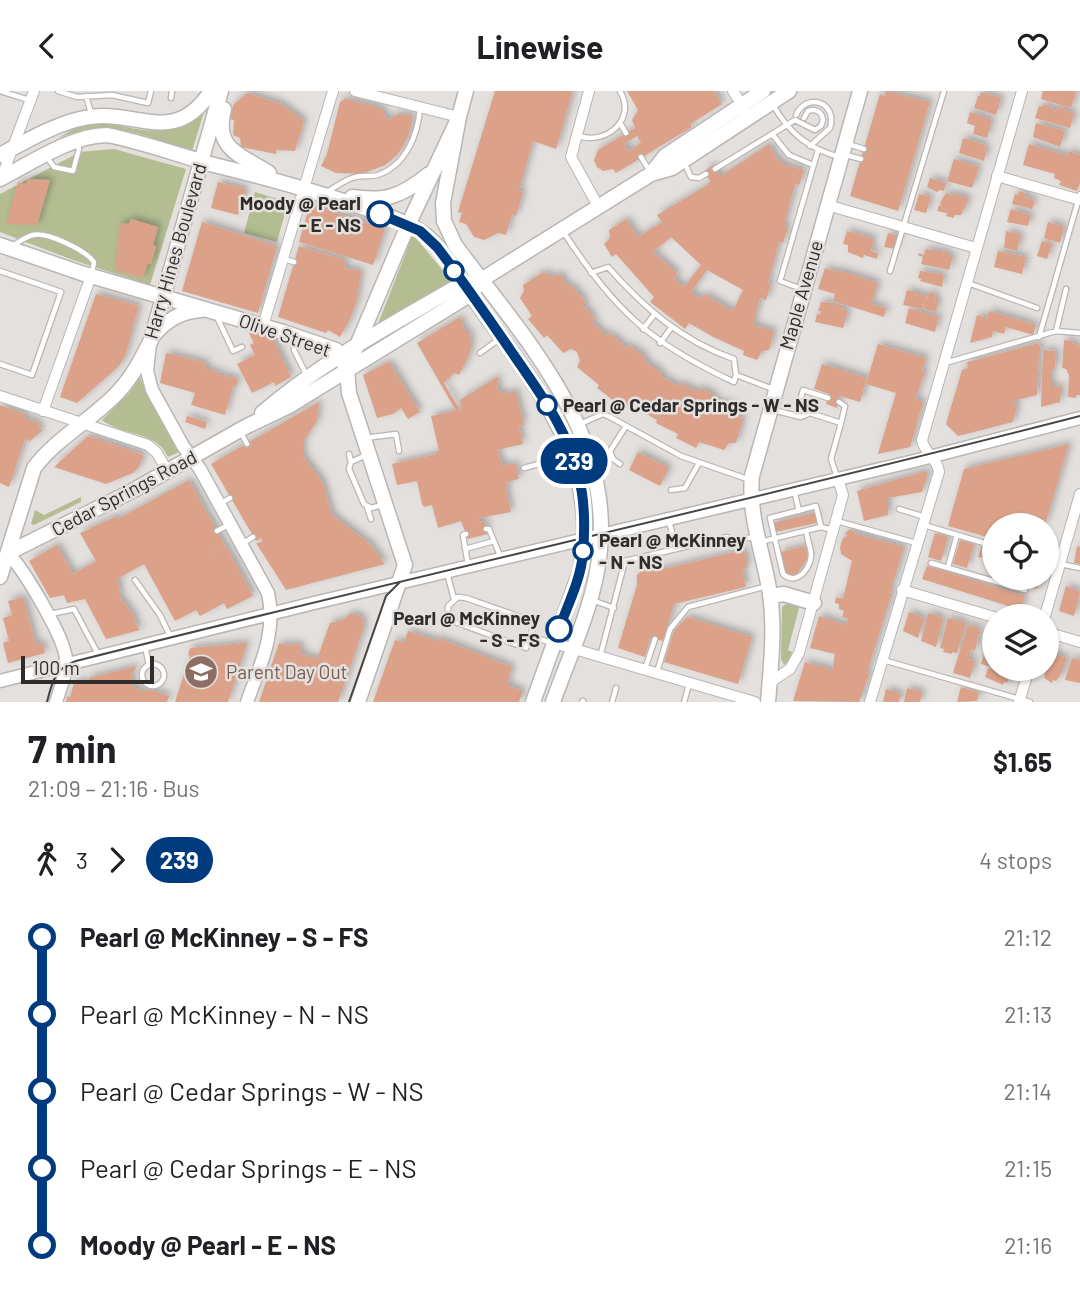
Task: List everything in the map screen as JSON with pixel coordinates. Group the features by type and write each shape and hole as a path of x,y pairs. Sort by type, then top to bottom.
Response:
{"main road":[{"path":"6,152 70,122 92,117 114,117 146,123 183,119 193,113 211,91"},
{"name":"Harry Hines Boulevard","path":"4,550 30,475 44,455 118,393 151,340 221,91"},
{"path":"229,91 220,127 226,142 239,156 283,182"},
{"path":"466,91 458,117 443,203 444,221 455,245 554,381 578,424 597,476 600,497 599,561 590,600 553,702"},
{"name":"Cedar Springs Road","path":"243,428 308,378 481,280 651,174 672,169 767,95 789,91"},
{"name":"Maple Avenue","path":"768,702 772,630 764,539 751,500 751,480 860,91"},
{"name":"Cedar Springs Road","path":"651,174 665,156 746,111"},
{"path":"341,359 357,347 408,225 458,117"},
{"path":"0,180 76,141 97,135 122,138 304,188 408,225 420,231 437,247 544,401 572,455 582,493 584,540 579,577 533,702"},
{"path":"326,196 384,199 409,189 433,170"},
{"name":"Olive Street","path":"4,246 91,276 263,326 288,330 341,359 349,393 405,565 358,702"},
{"name":"Cedar Springs Road","path":"4,550 168,472 243,428 289,406 357,347 467,288"},
{"path":"151,340 170,320 193,310 211,311"},
{"path":"0,577 4,550"},
{"path":"769,591 814,603"}],"street":[{"path":"263,326 304,188 331,110 333,91"},
{"path":"355,91 458,117"},
{"path":"589,91 571,157 598,206"},
{"path":"733,91 746,111"},
{"path":"870,702 939,472 939,467 923,447 922,440 1022,91"},
{"path":"0,180 6,152 32,96"},
{"path":"997,176 1079,198"},
{"path":"827,205 976,248"},
{"path":"43,411 91,276"},
{"path":"151,340 147,371 149,384 192,458 225,501 230,524 268,593 272,614 269,638 247,702"},
{"path":"0,396 153,448 168,472"},
{"path":"0,681 930,457 1080,418"},
{"path":"769,683 790,669 796,661 843,495 838,479"},
{"path":"1048,604 1080,496"},
{"path":"4,550 21,568 62,645 65,666 56,702"},
{"path":"902,590 982,613"},
{"path":"1059,636 1080,642"},
{"path":"554,643 689,683 720,697 755,702"},
{"path":"1023,701 1027,681"}],"lane":[{"path":"58,91 86,96 112,95 148,103 151,91"},
{"path":"171,98 172,91"},
{"path":"890,271 944,91"},
{"path":"1,99 2,92 32,96"},
{"path":"577,136 585,139 605,134 620,123 627,110 623,93"},
{"path":"767,95 785,125 810,146 818,150 842,152 864,149"},
{"path":"86,96 92,117"},
{"path":"796,115 803,105 814,101 830,110 830,128 810,146"},
{"path":"326,196 347,179 379,174 393,165 405,153 415,136 420,107"},
{"path":"715,169 785,125 799,121 808,128 815,129 821,126 823,120 821,113 815,110 808,111 804,118"},
{"path":"620,123 626,133"},
{"path":"772,134 789,155 813,165"},
{"path":"46,155 54,167 73,171 79,149 76,141"},
{"path":"803,290 779,281 818,150"},
{"path":"842,152 861,159"},
{"path":"641,157 651,174"},
{"path":"686,160 685,168 691,177 699,178 706,174"},
{"path":"912,162 921,165"},
{"path":"1039,337 1079,198"},
{"path":"561,229 591,273 613,301 643,329 690,361 733,382 736,375 734,359 705,348 671,328 654,315 608,267 591,273"},
{"path":"4,246 32,235 48,236 88,254 94,266 91,276"},
{"path":"283,258 294,261"},
{"path":"0,271 61,292 32,375 0,364"},
{"path":"967,282 1037,308"},
{"path":"1056,331 1066,289"},
{"path":"211,311 233,351 242,347"},
{"path":"643,329 654,315"},
{"path":"660,343 671,328"},
{"path":"288,330 308,378"},
{"path":"945,363 1056,331 1080,333"},
{"path":"480,353 502,337"},
{"path":"736,375 775,390"},
{"path":"796,416 803,390 828,398"},
{"path":"838,402 845,406 831,459 838,479"},
{"path":"769,408 801,417 810,413 841,423"},
{"path":"578,424 603,414 670,451 751,480"},
{"path":"620,464 613,459 610,451 626,426"},
{"path":"243,428 247,444"},
{"path":"364,438 396,434 399,451"},
{"path":"349,454 349,469 361,502 367,507 371,519"},
{"path":"351,461 370,454"},
{"path":"524,468 572,455"},
{"path":"671,489 676,491 685,488 699,463"},
{"path":"794,489 806,516"},
{"path":"367,507 387,504"},
{"path":"808,528 811,556 804,573 795,579 789,579 783,574 764,539 770,519 780,519 816,506 821,527"},
{"path":"899,509 957,535 982,542"},
{"path":"669,519 676,548"},
{"path":"217,531 230,524"},
{"path":"600,657 625,561 727,537 736,540 764,539 808,528 835,525 917,544"},
{"path":"486,529 489,529 501,559"},
{"path":"466,534 463,535 469,566"},
{"path":"948,567 957,535"},
{"path":"241,544 253,537"},
{"path":"465,548 494,541"},
{"path":"931,562 982,577"},
{"path":"1060,564 1080,568"},
{"path":"446,572 454,599 447,610 449,618 455,623 526,648 534,622 466,598 454,599"},
{"path":"135,580 160,615 171,639"},
{"path":"657,674 670,629 688,607 769,591"},
{"path":"590,600 614,608"},
{"path":"46,615 74,608 99,657"},
{"path":"530,636 554,643"},
{"path":"645,670 655,639"},
{"path":"145,645 149,666"},
{"path":"883,659 1023,701"},
{"path":"149,666 160,666 165,675 163,681 153,686 144,684 141,678 144,669 149,666"},
{"path":"684,702 689,683"},
{"path":"612,702 616,688"}],"green space":[{"path":"204,112 192,151 142,135 110,129 77,132 59,138 90,123 163,130 188,122"},
{"path":"114,149 186,169 150,285 0,232 0,194 80,152"},
{"path":"255,192 288,202 277,242 244,233"},
{"path":"412,237 415,237 450,279 450,284 378,324"},
{"path":"140,377 179,452 168,457 156,442 102,420 130,392"},
{"path":"81,497 81,502 34,525 31,524 35,510 44,515"},
{"path":"789,602 799,608 788,650 792,652 784,665 781,659 782,607"}],"building":[{"path":"495,91 573,91 556,149 533,141 519,191 523,192 516,216 512,214 506,235 498,233 484,240 474,237 466,224 459,222 462,213 458,212"},
{"path":"627,91 714,91 722,104 690,124 692,127 616,173 613,169 603,171 597,167 594,160 598,150 635,128 632,120 638,110","holes":["637,136 641,143 629,151 624,144"]},
{"path":"886,91 930,102 898,211 850,196 880,94 885,96"},
{"path":"1043,91 1076,92 1071,108 1041,99"},
{"path":"981,92 1001,98 996,115 974,108"},
{"path":"247,93 281,104 304,121 295,151 276,150 276,154 241,147 240,138 233,135 234,120 230,119 233,105"},
{"path":"345,99 381,108 388,120 399,114 413,116 403,146 385,165 362,174 336,173 321,166 327,154 340,102"},
{"path":"1044,104 1056,111 1058,106 1074,114 1070,128 1035,118 1039,106 1043,107"},
{"path":"970,112 992,120 987,138 973,134 975,126 967,123"},
{"path":"1036,123 1065,131 1060,147 1033,137"},
{"path":"963,138 986,145 984,161 959,153"},
{"path":"769,144 777,159 788,167 804,170 799,185 795,184 784,226 788,227 783,243 779,242 766,300 760,298 753,325 774,331 769,350 762,351 757,360 743,355 744,351 689,323 685,329 650,302 654,297 616,254 612,257 604,244 610,238 609,230 626,219 638,237 662,222 657,215 709,184 704,171 713,165 719,175","holes":["671,237 701,265 684,287 674,279 678,274 653,252","707,270 743,290 733,311 704,294 701,299 691,292"]},
{"path":"1029,144 1068,156 1069,151 1080,155 1080,182 1077,191 1059,185 1061,181 1054,178 1055,174 1023,165"},
{"path":"954,159 979,167 972,188 947,181"},
{"path":"930,178 946,183 944,191 937,192 927,187"},
{"path":"28,179 50,180 37,225 6,224 18,182 26,184"},
{"path":"218,182 245,189 244,201 242,200 238,215 211,208"},
{"path":"1019,191 1035,201 1032,209 1012,204"},
{"path":"946,193 954,196 955,193 969,199 961,215 954,215 954,218 937,211 939,205 942,206 940,203"},
{"path":"919,194 931,197 926,213 914,210"},
{"path":"310,204 385,229 373,265 299,242"},
{"path":"1011,209 1031,215 1028,226 1007,222"},
{"path":"131,219 158,227 151,264 148,263 143,278 115,270 120,223 129,224"},
{"path":"202,222 277,246 258,313 182,291"},
{"path":"1048,222 1064,227 1060,243 1044,238"},
{"path":"847,231 874,239 871,251 878,253 877,259 864,255 863,258 848,252 848,245 843,244"},
{"path":"1006,231 1021,235 1017,251 1004,248"},
{"path":"888,233 899,236 895,249 884,247"},
{"path":"1042,241 1052,244 1047,259 1037,256"},
{"path":"299,246 346,260 344,268 361,271 357,300 340,337 328,330 326,333 278,317"},
{"path":"926,249 945,252 953,257 949,270 921,264 923,257 918,255 924,255"},
{"path":"998,251 1026,257 1022,274 994,267"},
{"path":"825,268 878,283 871,304 886,308 884,317 833,301 835,294 818,289"},
{"path":"920,271 944,275 942,287 920,281"},
{"path":"544,272 552,277 560,274 569,287 571,285 586,302 583,305 595,319 592,322 607,336 609,333 627,348 629,345 646,358 644,361 662,373 661,376 678,386 680,383 698,392 700,388 715,395 713,399 736,407 737,415 743,419 736,443 729,443 724,450 699,442 696,448 676,438 678,434 656,423 657,420 640,410 638,413 615,398 614,401 597,388 599,385 577,367 580,361 577,352 571,349 563,353 547,335 544,338 528,319 532,316 520,298 524,291 523,285"},
{"path":"907,290 916,292 915,296 918,293 926,296 927,299 929,292 935,294 936,301 939,302 936,312 924,309 924,303 922,309 903,305"},
{"path":"96,294 139,306 125,356 119,366 77,403 60,397"},
{"path":"821,302 833,303 838,307 839,304 843,305 842,309 848,311 843,328 815,322 817,314 820,315 821,311 818,311"},
{"path":"909,308 939,317 935,332 905,323"},
{"path":"989,311 1036,325 1033,335 1006,327 1004,334 993,331 992,337 970,343 977,315 987,318"},
{"path":"460,317 465,332 470,332 471,348 459,375 454,373 444,383 460,410 460,400 497,377 499,391 506,394 514,391 516,393 524,425 519,426 523,444 497,450 503,466 515,463 519,479 507,482 511,512 479,518 480,522 485,521 487,534 468,539 461,521 438,528 432,505 424,507 422,504 417,481 397,485 392,464 437,454 436,451 439,451 431,416 456,411 417,343"},
{"path":"248,331 272,337 291,377 275,386 274,382 252,393 237,364 255,355 250,345 254,343"},
{"path":"1064,340 1074,341 1073,345 1080,346 1080,395 1076,395 1076,398 1068,397 1069,375 1066,369 1062,368"},
{"path":"1039,343 1041,350 1037,395 1013,401 1017,406 1013,422 958,436 946,424 962,370 968,368 967,362"},
{"path":"878,344 926,358 922,372 925,373 915,399 923,402 910,447 878,454 896,393 866,384"},
{"path":"1043,350 1056,351 1055,369 1051,369 1051,386 1061,387 1060,402 1041,407"},
{"path":"166,353 207,363 205,368 220,373 219,376 238,379 236,387 233,386 225,415 191,405 195,393 160,383"},
{"path":"389,362 420,412 408,419 401,408 393,414 377,418 363,375"},
{"path":"822,364 867,378 860,402 840,396 837,408 826,404 829,394 814,389"},
{"path":"319,402 317,421 303,442 303,456 323,483 332,515 370,544 385,564 286,590 256,543 263,542 261,538 256,541 211,464"},
{"path":"0,405 25,414 24,418 40,423 38,428 43,430 30,441 25,439 9,487 0,483"},
{"path":"187,416 207,422 205,429 185,422"},
{"path":"88,436 139,453 143,456 139,467 133,473 106,484 54,467"},
{"path":"1069,444 1049,513 982,513 982,536 948,526 964,469"},
{"path":"638,452 669,468 660,486 629,470"},
{"path":"926,471 928,473 922,492 888,498 888,515 864,521 857,491"},
{"path":"189,480 225,546 204,558 226,546 253,596 227,609 224,603 200,616 196,610 175,621 144,564 117,579 121,593 118,594 136,619 134,620 140,630 106,639 85,599 67,603 64,595 50,598 29,561 57,545 73,574 96,561 80,533 117,516 118,519"},
{"path":"815,513 817,523 775,532 772,523"},
{"path":"851,529 853,533 904,547 867,672 866,684 859,702 793,701 805,662 820,667 821,665 832,671 835,654 810,648 819,616 846,625 848,619 842,617 844,611 835,603 836,597 843,599 852,561 841,554 840,547 843,538 847,536 845,533"},
{"path":"935,533 948,537 941,561 928,557"},
{"path":"960,540 974,544 967,568 953,564"},
{"path":"805,546 808,558 797,574 789,576 785,573 780,552"},
{"path":"1077,546 1080,547 1080,564 1074,563"},
{"path":"744,550 748,567 742,569 746,587 674,604 663,641 650,638 645,657 618,648 637,585 637,575 642,571 654,571"},
{"path":"927,566 982,583 982,590 1005,590 1025,596 1023,604 1002,604 922,579"},
{"path":"1066,586 1080,592 1074,616 1059,611"},
{"path":"23,597 36,645 43,643 45,653 8,663 3,643 9,641 3,618 12,615 8,601"},
{"path":"909,612 924,618 918,638 903,631"},
{"path":"351,613 362,617 364,627 338,702 259,702 279,643 302,646 300,653 317,659 330,623 343,620"},
{"path":"928,613 943,618 936,647 921,641"},
{"path":"687,617 752,637 738,684 664,662 674,630"},
{"path":"948,618 966,623 957,653 952,654 943,652 944,649 940,648"},
{"path":"968,625 980,628 975,650 971,649 968,659 975,661 970,678 953,673"},
{"path":"408,631 437,641 438,638 512,667 507,685 523,691 519,702 373,702 395,640 404,643"},
{"path":"247,643 228,702 175,702 190,656 190,648"},
{"path":"1059,656 1067,658 1059,677"},
{"path":"1072,658 1080,660 1080,683 1065,680"},
{"path":"137,666 131,675 134,687 169,696 167,702 66,702 75,680 87,684 89,678"},
{"path":"961,687 979,692 977,701 957,702"},
{"path":"907,688 922,692 920,702 904,702"},
{"path":"886,689 901,694 899,702 883,702"}],"tram line":[{"path":"47,702 59,672 76,661 1080,416"},
{"path":"349,702 386,596 400,582"}],"bus line":[{"name":"239","path":"380,214 420,231 437,247 531,379 560,428 572,455 579,477 583,506 583,552 579,577 559,629"}],"place":[{"name":"Moody @ Pearl - E - NS","path":"380,214"},
{"name":"Pearl @ Cedar Springs - W - NS","path":"547,405"},
{"name":"Pearl @ McKinney - N - NS","path":"583,551"},
{"name":"Pearl @ McKinney - S - FS","path":"559,629"},
{"name":"Parent Day Out","path":"201,672"}]}
